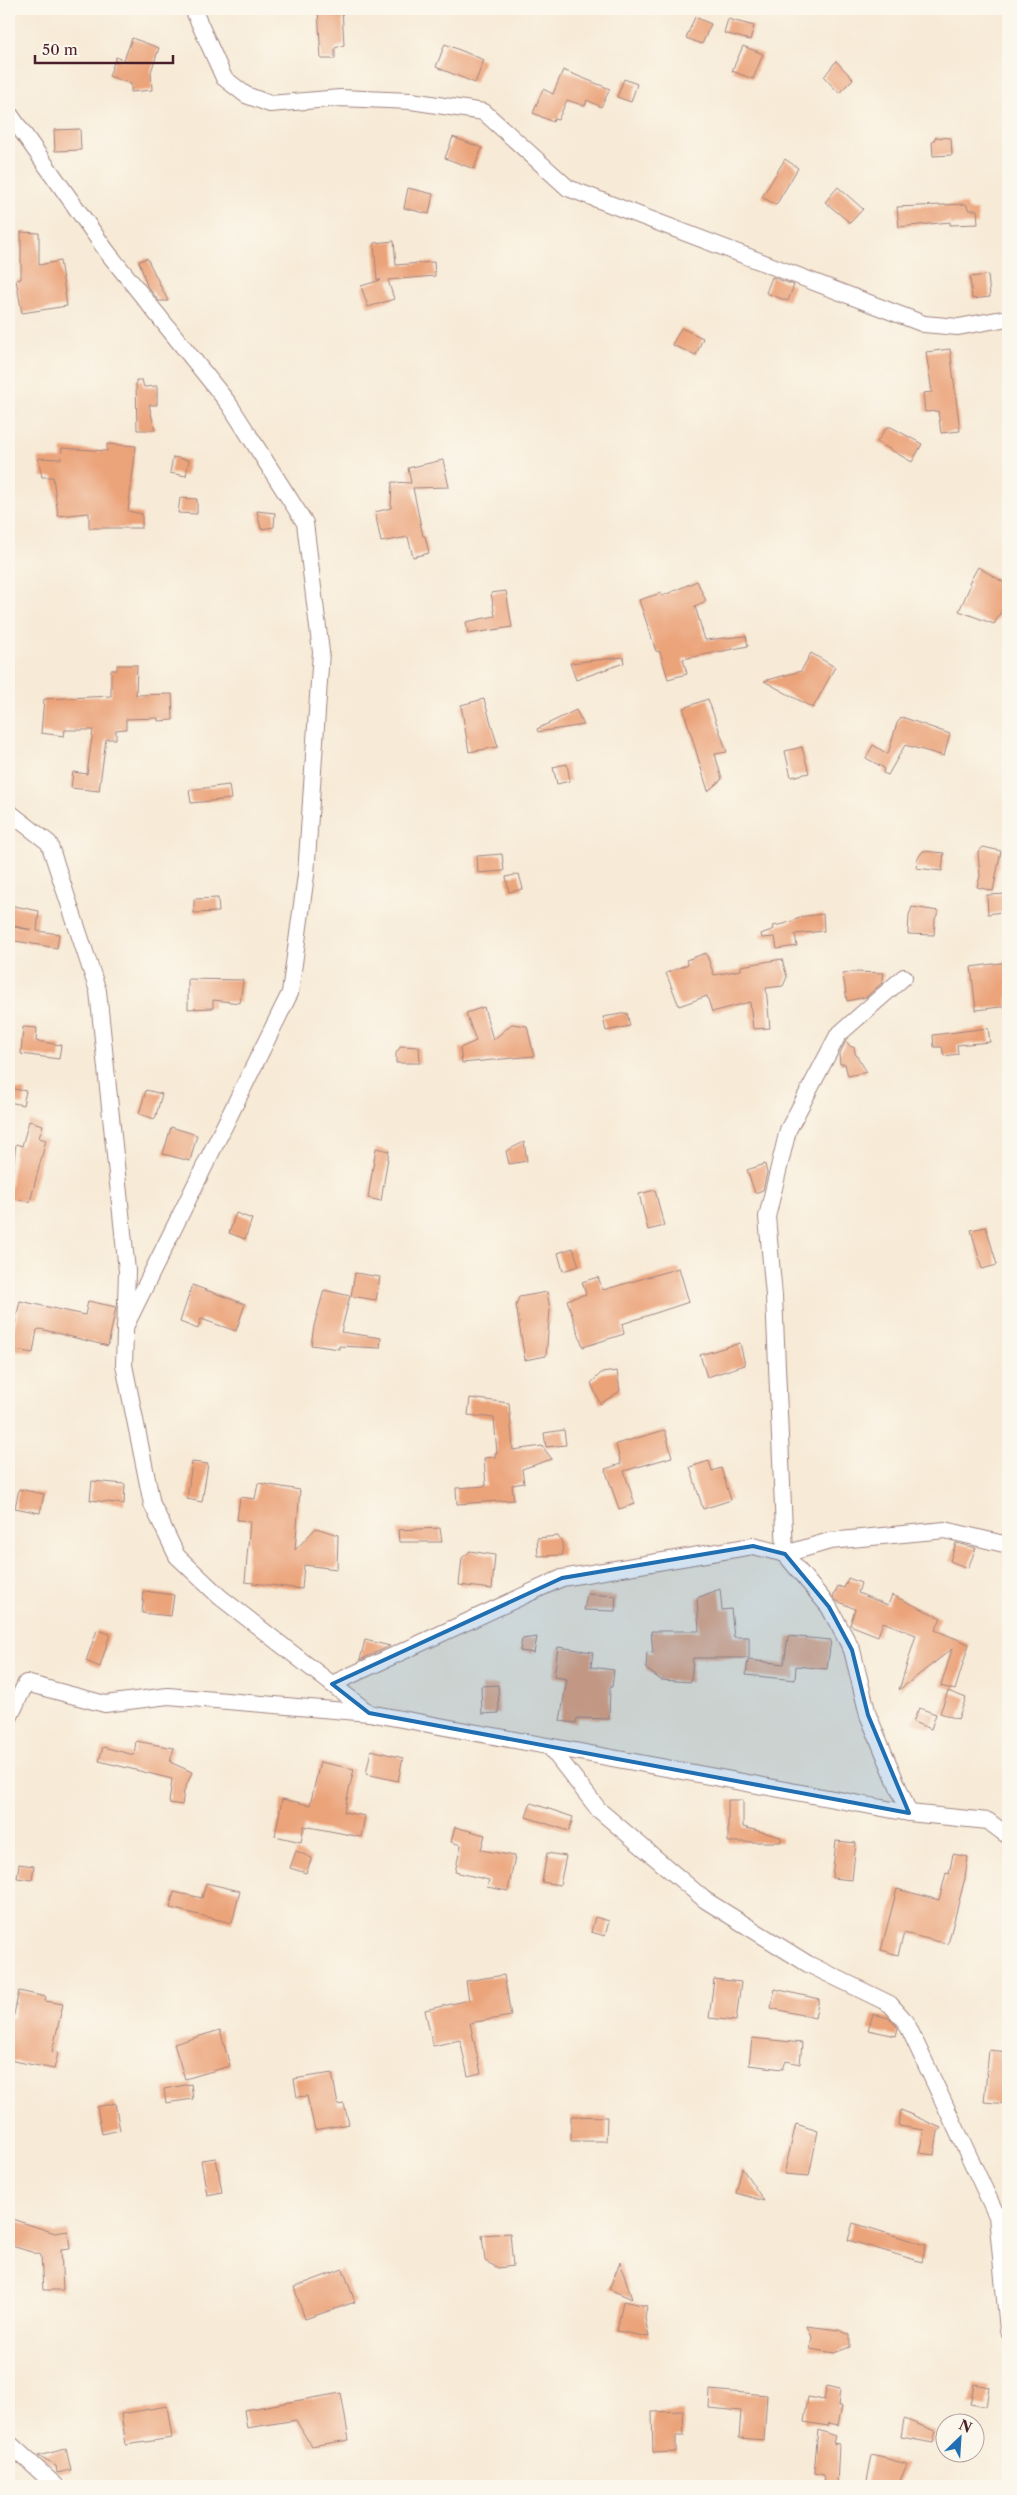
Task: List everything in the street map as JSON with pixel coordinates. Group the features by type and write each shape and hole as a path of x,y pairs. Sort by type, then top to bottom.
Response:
{"street":[{"path":"193,9 224,78 246,95 270,104 340,98 411,101 484,112 568,188 577,192 924,324 958,327 1008,318"},
{"path":"9,112 108,253 229,404 305,523 321,652 306,875 290,993 125,1326"},
{"path":"9,812 49,843 98,991 127,1271 124,1365 152,1504 178,1556 220,1597 369,1713"},
{"path":"904,977 838,1034 788,1130 767,1217 774,1296 785,1554 829,1607 852,1650 868,1715 909,1813"},
{"path":"332,1684 562,1578 753,1546 785,1554 830,1541 945,1530 1008,1545"},
{"path":"9,1690 26,1683 105,1704 168,1696 369,1713 909,1813 988,1821 1008,1836"},
{"path":"9,1718 26,1683"},
{"path":"550,1747 599,1810 705,1900 808,1964 890,2004 906,2022 997,2216 1008,2330"},
{"path":"9,2443 56,2486"}],"highlighted area":[{"path":"753,1546 785,1554 829,1607 852,1650 868,1715 909,1813 369,1713 332,1684 562,1578"}],"building":[{"path":"318,9 342,9 344,45 335,48 335,59 321,59"},
{"path":"695,17 711,24 702,44 686,38"},
{"path":"728,19 754,26 750,40 724,33"},
{"path":"132,38 159,48 151,72 152,90 131,92 131,84 109,76 116,57 124,60"},
{"path":"445,44 484,60 475,83 436,67"},
{"path":"743,46 763,54 753,79 732,71"},
{"path":"836,61 853,79 839,93 824,77"},
{"path":"563,70 610,89 601,107 587,100 585,106 567,100 558,120 554,119 553,122 533,113 543,89 553,94"},
{"path":"624,79 637,84 631,102 617,97"},
{"path":"80,129 81,150 55,151 54,130"},
{"path":"453,137 482,148 474,169 445,158"},
{"path":"936,137 951,138 952,155 933,156 932,143"},
{"path":"785,159 798,168 776,205 762,197"},
{"path":"838,187 863,209 850,223 825,202"},
{"path":"408,188 433,194 429,214 404,208"},
{"path":"966,204 969,210 977,210 978,224 950,225 950,222 899,227 897,207"},
{"path":"21,232 39,233 39,265 60,261 67,306 22,313 16,280 21,279"},
{"path":"394,241 396,265 434,262 435,276 388,280 394,299 368,307 361,286 381,280 377,280 374,243"},
{"path":"147,258 168,301 159,301 147,286 139,261"},
{"path":"988,275 990,297 972,299 970,277"},
{"path":"772,277 794,285 788,301 766,293"},
{"path":"681,328 703,338 696,355 672,345"},
{"path":"950,349 960,431 941,433 938,411 925,412 923,393 932,392 926,352"},
{"path":"136,380 142,380 144,387 157,386 157,405 149,405 155,430 137,430"},
{"path":"887,427 891,427 922,444 912,462 877,442"},
{"path":"107,444 136,446 128,511 142,514 142,528 89,528 89,513 58,516 53,477 42,477 38,458 61,459 62,448 107,451"},
{"path":"173,457 189,460 186,476 170,473"},
{"path":"443,460 449,487 413,488 423,536 425,536 429,553 413,557 408,537 381,542 375,512 391,508 392,482 411,483 408,468"},
{"path":"180,498 197,499 197,514 178,513"},
{"path":"257,511 275,513 274,527 261,529"},
{"path":"978,567 1008,585 1008,600 994,624 959,611 971,584 969,583"},
{"path":"697,581 706,601 695,606 705,640 746,636 748,646 683,659 687,674 668,679 660,652 656,651 639,600 661,593 662,596"},
{"path":"506,591 512,627 468,634 466,622 495,616 491,593"},
{"path":"811,653 835,667 813,708 764,681 801,671"},
{"path":"623,657 624,663 576,680 570,663"},
{"path":"117,665 137,665 136,695 172,694 173,720 158,721 158,718 126,719 126,729 116,730 116,739 106,739 99,791 71,788 73,772 87,774 93,730 65,730 64,736 41,733 44,699 111,696 111,670 117,670"},
{"path":"484,699 498,747 469,752 461,705"},
{"path":"708,699 727,752 715,754 722,779 708,791 683,708"},
{"path":"576,710 584,725 538,732 537,729"},
{"path":"902,717 950,734 944,756 905,745 888,775 883,773 884,768 866,758 873,745 888,754 897,723"},
{"path":"802,747 809,773 791,777 785,751"},
{"path":"567,764 570,781 557,784 553,767"},
{"path":"229,785 231,799 191,803 189,790"},
{"path":"983,847 1001,851 993,891 977,887 980,876 978,852"},
{"path":"923,851 944,853 942,871 916,868 917,859"},
{"path":"502,854 504,871 478,873 477,856"},
{"path":"519,874 523,889 509,892 506,877"},
{"path":"1008,894 1008,911 988,914 987,895"},
{"path":"218,898 219,912 194,913 194,899"},
{"path":"9,905 39,911 37,931 59,934 57,948 9,940 9,926 32,930 9,925"},
{"path":"912,907 939,911 935,919 934,935 908,934 909,915"},
{"path":"823,914 824,931 795,934 797,946 777,949 775,937 762,938 761,934 774,929 773,926 805,916"},
{"path":"706,953 714,975 741,970 741,966 782,959 787,977 783,986 766,988 770,1028 753,1029 750,1002 712,1012 707,996 679,1006 666,973 688,964 686,960"},
{"path":"1008,962 1008,1006 976,1010 971,967"},
{"path":"854,972 884,973 882,983 866,997 847,1001 843,974"},
{"path":"188,979 243,980 240,1003 213,1000 213,1008 188,1009"},
{"path":"484,1007 493,1040 512,1024 527,1026 534,1056 462,1063 460,1048 476,1041 466,1013"},
{"path":"627,1013 630,1026 606,1031 603,1017"},
{"path":"23,1027 37,1028 36,1041 61,1045 59,1059 21,1054"},
{"path":"988,1028 990,1042 957,1045 958,1054 944,1056 942,1047 934,1047 933,1035"},
{"path":"846,1041 851,1047 854,1047 855,1053 867,1072 848,1076 845,1064 840,1064 839,1055"},
{"path":"401,1046 419,1047 420,1063 396,1063 396,1053"},
{"path":"9,1088 26,1091 23,1105 9,1102"},
{"path":"146,1090 162,1094 155,1119 139,1114"},
{"path":"29,1121 43,1125 39,1138 46,1140 30,1202 9,1198 16,1144 22,1146"},
{"path":"171,1127 197,1135 190,1161 163,1154"},
{"path":"524,1142 527,1161 509,1164 506,1151"},
{"path":"376,1148 389,1151 381,1201 368,1198"},
{"path":"765,1164 767,1173 763,1190 755,1193 747,1170"},
{"path":"655,1190 664,1226 648,1230 639,1194"},
{"path":"236,1213 252,1219 245,1239 229,1233"},
{"path":"986,1227 997,1265 982,1269 971,1230"},
{"path":"573,1248 579,1266 563,1271 558,1253"},
{"path":"679,1268 689,1302 622,1324 624,1334 583,1347 567,1300 586,1294 582,1282 598,1277 603,1290"},
{"path":"355,1273 380,1277 376,1300 351,1296"},
{"path":"192,1285 245,1304 236,1331 201,1319 198,1329 180,1322"},
{"path":"324,1290 350,1296 341,1332 381,1338 380,1348 339,1346 339,1349 311,1345"},
{"path":"547,1292 550,1310 546,1356 525,1360 516,1305 519,1297"},
{"path":"20,1301 85,1315 88,1301 116,1307 108,1346 40,1329 37,1330 33,1353 9,1349"},
{"path":"740,1343 745,1365 707,1377 700,1355"},
{"path":"617,1371 620,1391 600,1404 591,1383 601,1373"},
{"path":"470,1398 509,1403 513,1450 542,1446 552,1459 522,1469 524,1483 512,1485 514,1500 457,1504 456,1488 486,1486 484,1458 495,1457 495,1453 497,1453 494,1418 468,1415"},
{"path":"564,1430 566,1445 546,1447 544,1433"},
{"path":"665,1430 672,1457 624,1471 635,1504 619,1509 605,1469 621,1464 616,1444"},
{"path":"709,1461 712,1471 721,1468 731,1500 703,1509 690,1467"},
{"path":"192,1462 208,1464 202,1502 187,1499"},
{"path":"92,1481 125,1484 124,1504 90,1500"},
{"path":"258,1483 300,1490 295,1550 316,1528 338,1535 337,1569 304,1565 302,1589 245,1582 250,1521 237,1520 240,1497 255,1499"},
{"path":"19,1489 44,1494 40,1513 15,1508"},
{"path":"440,1528 442,1542 399,1542 398,1530"},
{"path":"558,1536 562,1543 563,1555 538,1556 537,1538"},
{"path":"956,1543 976,1548 968,1568 950,1561"},
{"path":"470,1551 495,1555 492,1589 459,1585 462,1558"},
{"path":"848,1578 861,1583 858,1593 888,1605 892,1595 941,1618 935,1630 969,1644 955,1690 941,1686 952,1649 899,1690 916,1635 883,1622 878,1636 850,1625 855,1609 837,1601 833,1597 838,1586 844,1588"},
{"path":"720,1589 722,1610 731,1609 734,1637 749,1637 749,1658 693,1658 691,1682 661,1680 646,1669 647,1652 653,1653 651,1631 699,1631 697,1598"},
{"path":"144,1591 174,1595 171,1616 142,1613"},
{"path":"587,1594 616,1596 615,1611 584,1610"},
{"path":"97,1630 110,1634 100,1667 86,1661"},
{"path":"788,1636 831,1640 827,1669 796,1666 795,1680 746,1675 748,1660 784,1664"},
{"path":"537,1637 534,1653 520,1651 522,1639"},
{"path":"365,1640 390,1646 360,1660"},
{"path":"558,1647 593,1652 591,1667 614,1670 612,1687 610,1687 609,1719 577,1718 576,1723 560,1721 567,1679 554,1677"},
{"path":"498,1685 499,1713 482,1714 481,1686"},
{"path":"948,1691 966,1698 958,1719 940,1713"},
{"path":"919,1708 936,1714 931,1729 913,1722"},
{"path":"136,1741 174,1748 170,1762 192,1772 184,1791 182,1805 169,1803 172,1779 99,1761 103,1747 134,1755"},
{"path":"371,1750 403,1758 398,1781 366,1774"},
{"path":"320,1762 354,1769 344,1812 365,1816 361,1837 304,1826 301,1842 275,1836 282,1799 310,1805"},
{"path":"728,1800 743,1800 743,1827 781,1837 781,1842 728,1842"},
{"path":"531,1803 573,1817 569,1831 526,1817"},
{"path":"455,1827 485,1835 481,1850 515,1856 508,1891 487,1887 489,1880 455,1872 461,1845 451,1842"},
{"path":"836,1841 856,1843 852,1880 832,1878"},
{"path":"296,1851 312,1858 306,1873 290,1868"},
{"path":"547,1853 566,1856 560,1885 542,1882"},
{"path":"953,1854 968,1857 965,1878 948,1944 904,1933 898,1955 881,1950 897,1889 939,1900 946,1873 949,1874"},
{"path":"19,1864 34,1866 32,1880 17,1878"},
{"path":"206,1883 240,1891 232,1923 170,1908 174,1892 202,1898"},
{"path":"595,1917 609,1921 605,1936 591,1932"},
{"path":"504,1975 511,2016 470,2023 481,2073 468,2076 460,2040 433,2046 425,2010 469,2000 466,1981"},
{"path":"714,1979 741,1982 736,2021 709,2018"},
{"path":"775,1989 819,1999 815,2018 771,2008"},
{"path":"19,1991 46,1997 45,2001 63,2004 52,2052 58,2053 54,2069 9,2060 9,2018 13,2019"},
{"path":"873,2014 889,2018 898,2028 896,2036 868,2030"},
{"path":"220,2030 230,2066 185,2079 174,2044"},
{"path":"752,2038 802,2043 800,2064 786,2061 783,2069 749,2065"},
{"path":"989,2050 1008,2052 1008,2104 984,2102"},
{"path":"332,2073 338,2105 344,2104 349,2124 315,2130 307,2096 297,2097 294,2079"},
{"path":"191,2084 193,2099 166,2103 164,2089"},
{"path":"115,2103 120,2130 102,2134 97,2107"},
{"path":"901,2110 941,2128 938,2132 934,2155 919,2153 924,2130 899,2126"},
{"path":"571,2116 607,2117 606,2141 571,2141"},
{"path":"796,2124 818,2131 809,2176 784,2174"},
{"path":"216,2158 222,2192 207,2195 201,2160"},
{"path":"742,2168 764,2201 736,2193"},
{"path":"9,2218 55,2233 68,2231 70,2249 61,2250 63,2290 43,2290 41,2255 9,2245"},
{"path":"853,2223 926,2245 922,2262 848,2240"},
{"path":"510,2233 513,2266 498,2268 485,2261 482,2235"},
{"path":"620,2262 632,2299 609,2289"},
{"path":"343,2269 355,2302 305,2319 294,2287"},
{"path":"623,2301 647,2306 645,2318 649,2337 617,2331"},
{"path":"807,2326 839,2330 850,2335 850,2347 834,2353 810,2349 812,2337"},
{"path":"974,2384 989,2387 986,2407 970,2404"},
{"path":"827,2386 840,2389 838,2406 842,2406 838,2425 829,2423 828,2426 804,2422 808,2397 824,2400"},
{"path":"710,2390 767,2395 764,2440 739,2438 741,2411 709,2408"},
{"path":"341,2393 349,2440 311,2446 296,2420 247,2428 244,2410"},
{"path":"167,2406 172,2438 126,2445 121,2414"},
{"path":"683,2411 684,2436 676,2436 676,2452 653,2453 652,2412"},
{"path":"904,2419 934,2430 933,2443 901,2437"},
{"path":"818,2430 835,2436 833,2443 839,2444 837,2486 823,2486 824,2475 814,2473"},
{"path":"66,2449 71,2470 57,2473 56,2466 38,2456"},
{"path":"872,2455 907,2464 898,2486 866,2486"}]}
